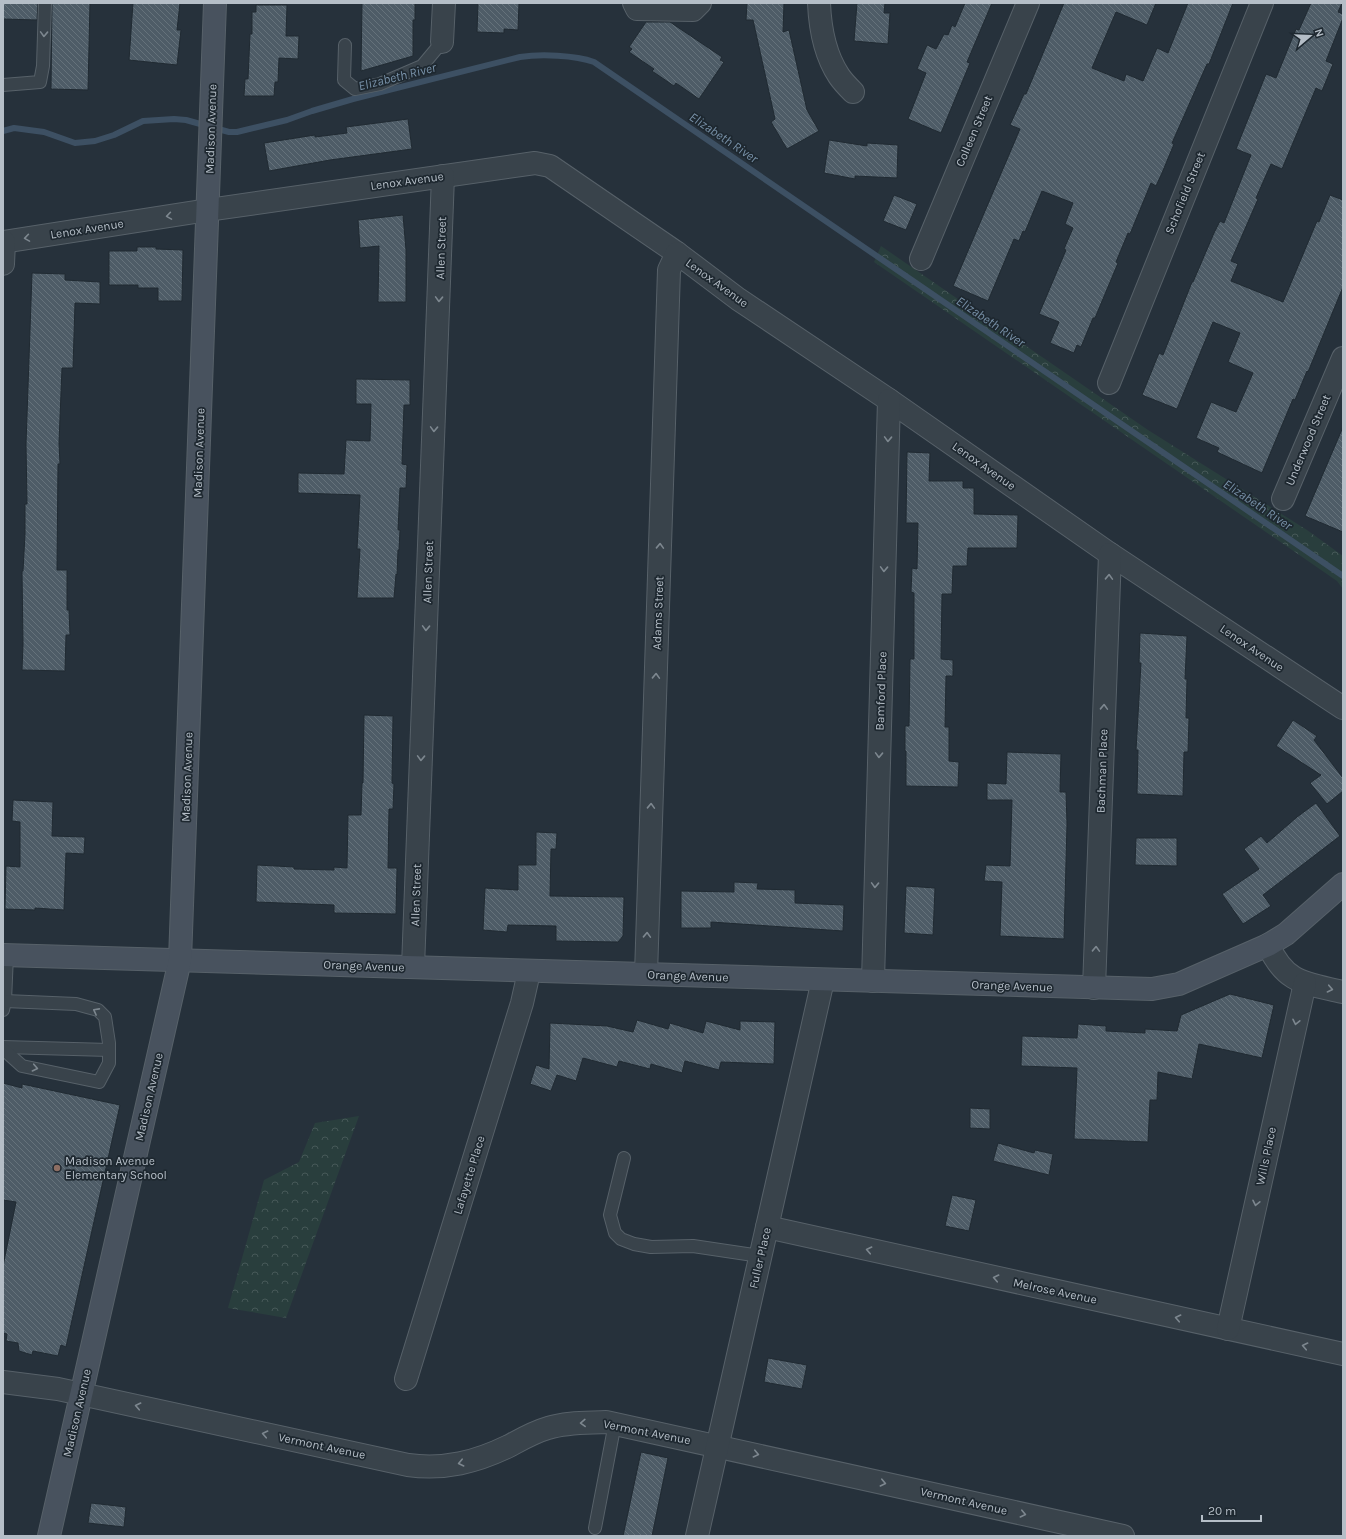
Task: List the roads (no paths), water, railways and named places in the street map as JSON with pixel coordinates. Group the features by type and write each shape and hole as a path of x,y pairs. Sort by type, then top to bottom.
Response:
{"street":[{"name":"Madison Avenue","path":"49,1536 180,960 215,3"},
{"path":"442,42 444,3"},
{"path":"634,3 637,9 693,10 700,3"},
{"path":"819,3 828,57 839,76 853,92"},
{"name":"Colleen Street","path":"921,259 1028,3"},
{"name":"Schofield Street","path":"1109,383 1262,3"},
{"name":"Lenox Avenue","path":"3,242 208,210 543,163 550,166 677,253 738,298 889,400 1110,554 1343,708"},
{"name":"Allen Street","path":"413,967 444,176"},
{"path":"3,242 3,264"},
{"name":"Adams Street","path":"646,974 669,270 677,253"},
{"name":"Underwood Street","path":"1283,499 1343,358"},
{"name":"Bamford Place","path":"873,982 889,400"},
{"name":"Bachman Place","path":"1094,988 1110,554"},
{"name":"Orange Avenue","path":"5,955 873,982 1152,989 1179,984 1268,945 1290,930 1343,884"},
{"path":"1268,945 1273,956 1284,970 1297,980 1343,992"},
{"name":"Lafayette Place","path":"406,1379 522,1003 528,971"},
{"name":"Fuller Place","path":"698,1536 823,980"},
{"name":"Wills Place","path":"1228,1329 1305,983"},
{"name":"Melrose Avenue","path":"767,1227 1343,1354"},
{"name":"Vermont Avenue","path":"3,1382 81,1394 426,1468 466,1462 488,1455 548,1428 571,1423 615,1423 1123,1536"}],"lane":[{"path":"3,85 40,82 43,66 46,3"},
{"path":"344,45 344,80 356,89 380,84 422,66 442,42"},
{"path":"3,1048 22,1066 99,1082 110,1063 105,1017 98,1010 76,1004 4,1005 5,955"},
{"path":"3,1048 109,1050"},
{"path":"624,1158 610,1215 615,1233 621,1239 634,1244 651,1247 693,1246 760,1256"},
{"path":"595,1528 615,1423"}],"waterway":[{"name":"Elizabeth River","path":"3,131 14,128 44,132 75,143 95,141 114,135 143,121 174,119 186,120 229,132 237,132 287,120 353,99 520,57 557,56 577,58 594,62 1343,576"}],"place":[{"name":"Madison Avenue Elementary School","path":"57,1168"}]}
